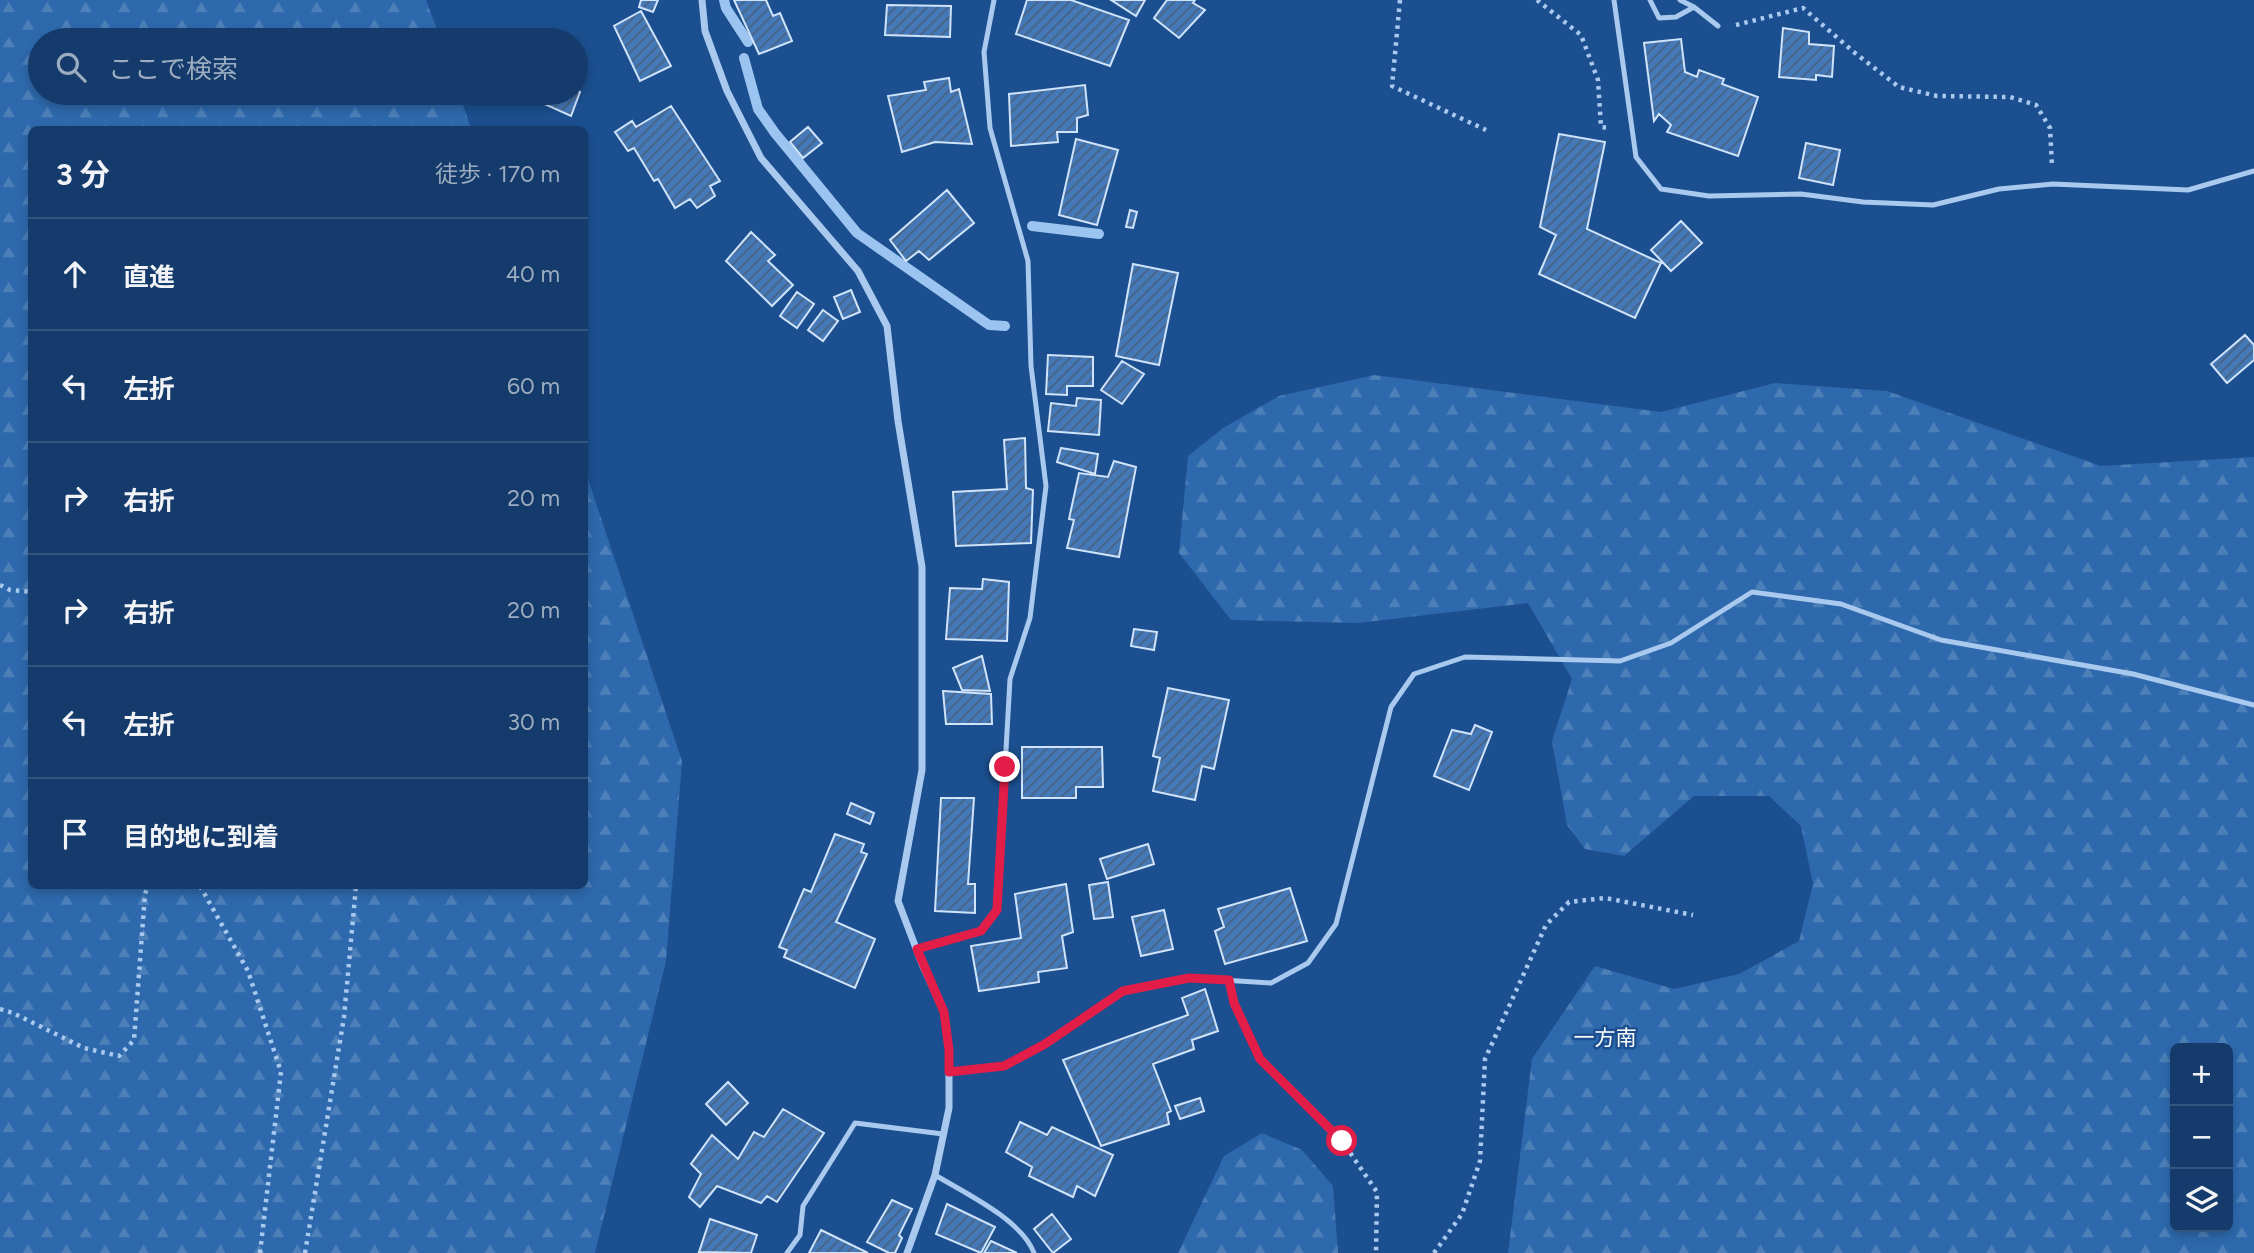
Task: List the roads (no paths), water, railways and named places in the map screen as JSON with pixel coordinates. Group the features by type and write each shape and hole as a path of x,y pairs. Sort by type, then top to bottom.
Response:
{"street":[{"path":"702,0 705,31 727,91 761,158 858,271 887,326 898,421 922,567 922,770 898,901 944,1012 949,1050 949,1108 935,1175 907,1253"}],"lane":[{"path":"917,949 981,931 997,910 1010,679 1030,618 1045,486 1031,366 1028,261 990,128 984,52 994,0"},
{"path":"1614,0 1636,157 1661,189 1709,196 1801,194 1863,202 1933,205 1999,189 2053,184 2188,190 2254,172"},
{"path":"1650,0 1659,18 1676,17 1694,7"},
{"path":"1680,0 1694,7 1718,26"},
{"path":"949,1072 1004,1066 1045,1044 1123,991 1189,978 1271,983 1308,963 1336,923 1391,707 1413,674 1465,657 1620,661 1671,643 1752,592 1841,604 1941,640 2133,674 2254,705"},
{"path":"788,1253 800,1235 803,1206 855,1123 943,1135"},
{"path":"935,1175 997,1213 1030,1241 1034,1253"}],"waterway":[{"path":"724,0 726,8 748,42"},
{"path":"744,58 758,109 857,233 989,325 1005,326"},
{"path":"1032,226 1099,234"}],"district":[{"name":"一方南","path":"1605,1038"}]}
